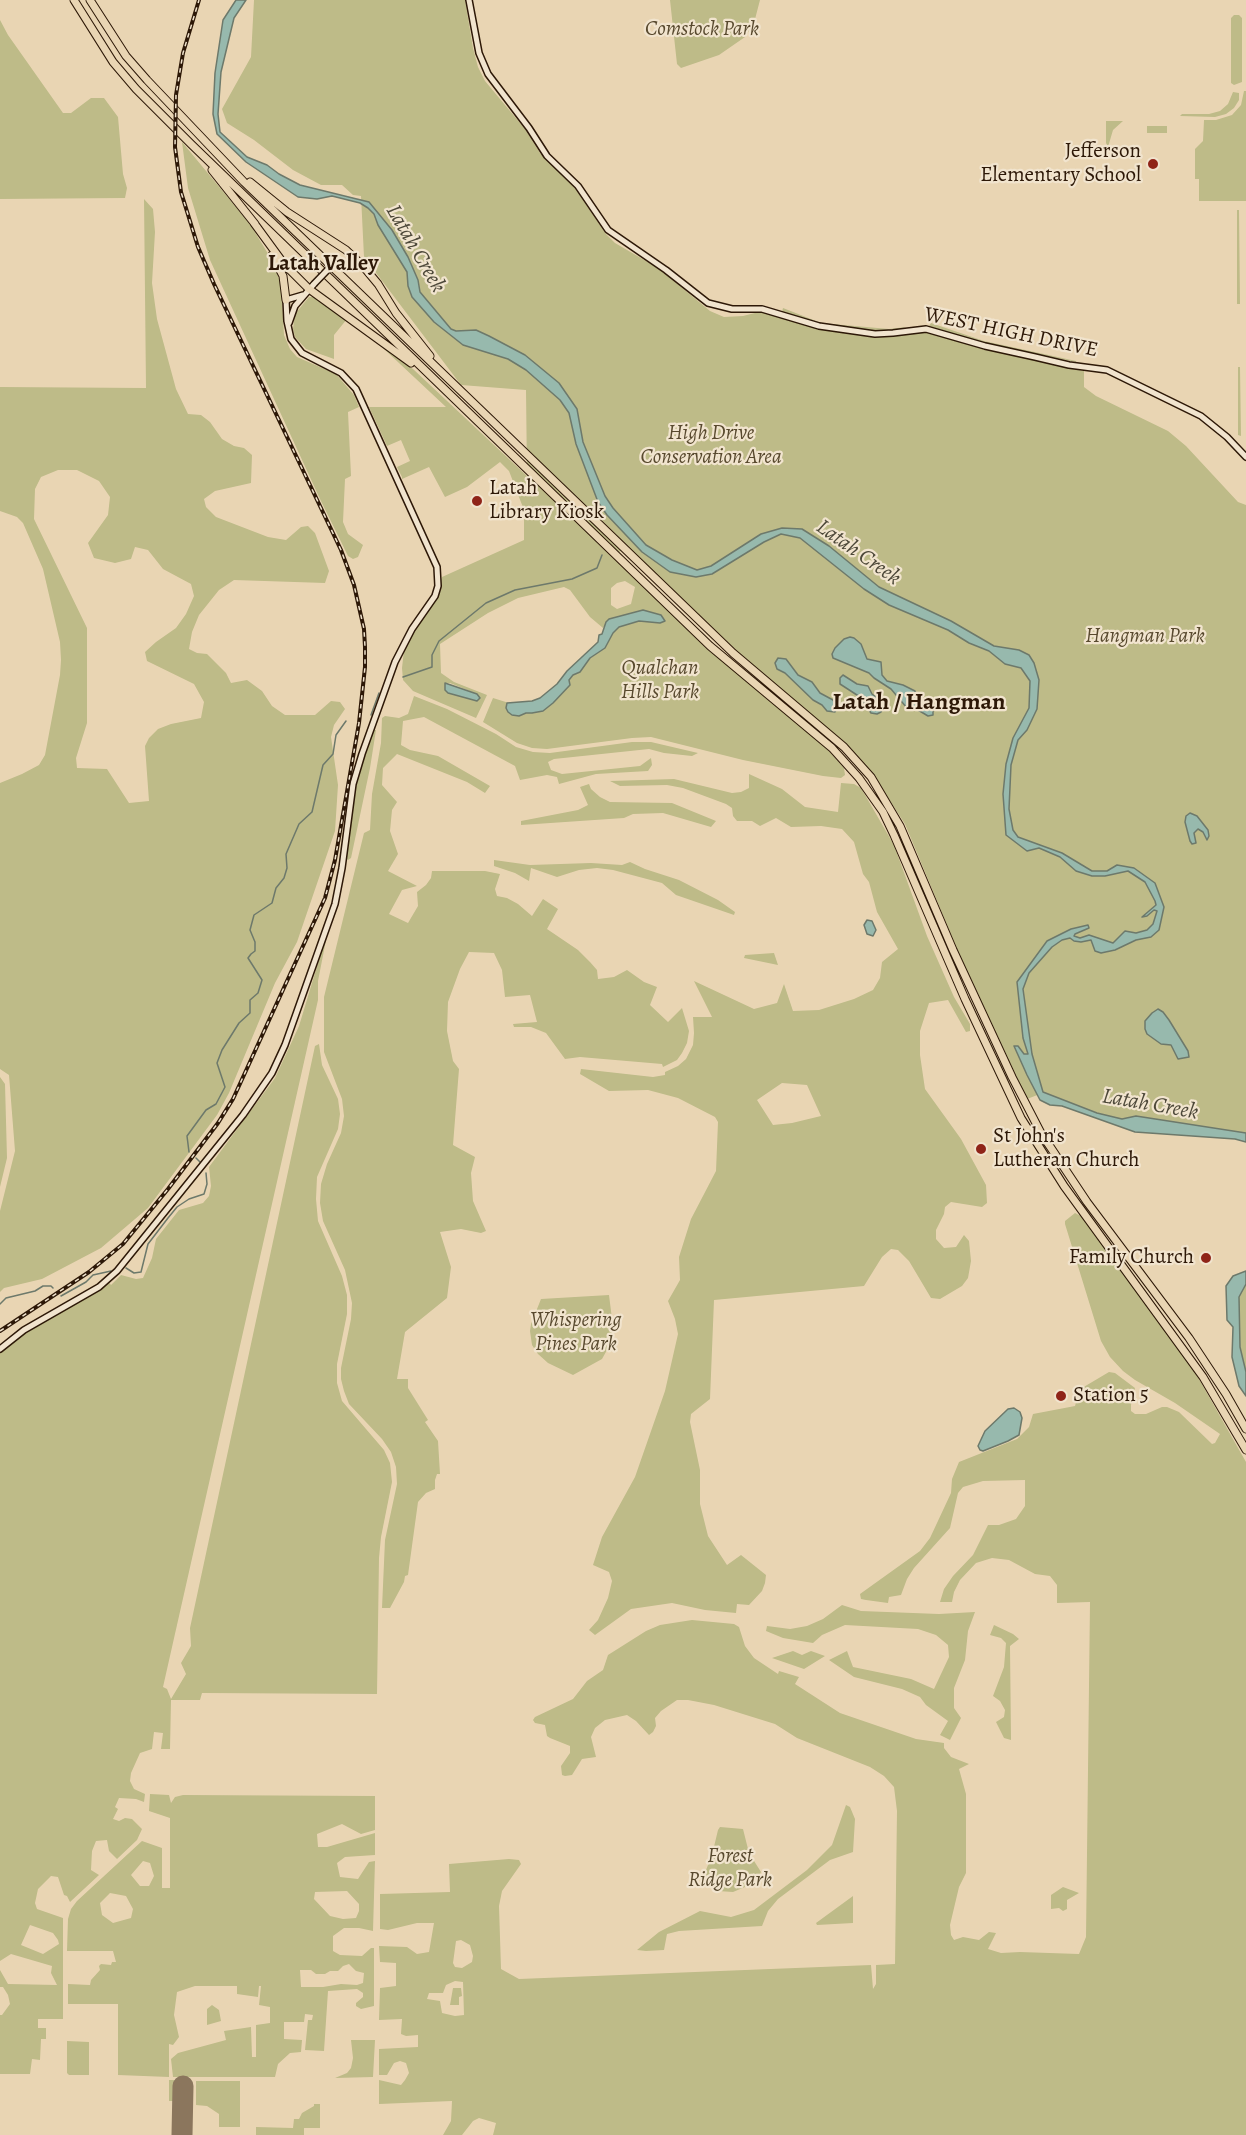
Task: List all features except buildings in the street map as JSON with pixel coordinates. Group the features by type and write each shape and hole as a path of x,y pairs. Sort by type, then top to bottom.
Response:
{"highway":[{"path":"74,0 113,62 136,89 191,144 710,646 831,748 859,778 883,812 894,835 965,999 1021,1118 1064,1186 1203,1377 1246,1450"},
{"path":"90,0 126,56 244,182 733,653 836,740 871,777 900,826 953,950 1012,1077 1041,1133 1087,1202 1189,1338 1246,1428"},
{"path":"200,137 271,200 346,250 378,284 396,313 446,376"},
{"path":"191,144 284,264 309,289 437,383"},
{"path":"254,223 280,269 286,300"}],"main road":[{"name":"WEST HIGH DRIVE","path":"469,0 482,63 497,88 529,128 547,156 578,186 608,230 621,242 666,270 708,303 732,309 762,309 819,326 874,334 926,329 985,346 1069,365 1107,370 1201,416 1227,437 1246,457"},
{"path":"288,327 293,310 309,289 346,250"},
{"path":"0,1349 24,1330 85,1297 117,1271 250,1106 272,1073 285,1046 335,904 353,784 362,754 402,647 435,596 438,586 437,567 353,385 336,369 298,351 291,339 286,300 309,289"}],"green space":[{"path":"254,0 465,0 478,67 485,81 525,129 540,153 572,184 606,234 615,243 658,268 710,311 724,317 759,312 818,329 881,337 927,332 1010,355 1084,371 1084,387 1096,396 1168,431 1186,446 1238,502 1246,505 1246,1137 1121,1122 1040,1094 1027,1099 957,949 905,824 874,776 846,745 738,652 628,547 612,556 707,647 828,750 844,768 845,775 841,778 823,776 743,760 651,737 547,749 532,748 517,743 483,722 493,698 509,703 507,703 519,716 532,713 553,703 570,685 569,680 573,675 580,672 590,658 605,648 619,627 639,621 660,623 643,610 609,619 603,628 590,617 570,590 564,587 518,598 488,613 440,644 441,673 454,682 487,695 476,718 413,691 403,680 404,650 412,633 436,599 442,577 524,540 524,510 509,471 500,462 467,487 445,497 429,467 402,479 397,467 410,461 401,440 387,446 369,407 446,407 368,334 413,369 527,476 526,390 461,385 364,257 361,196 353,195 342,185 321,185 293,170 254,140 227,123 222,109 251,57","holes":["625,581 635,587 631,604 617,609 611,605 611,588","445,683 477,694 476,701 464,697"]},
{"name":"Comstock Park","path":"670,0 760,0 754,23 745,37 719,55 681,68 677,64"},
{"path":"1234,15 1242,18 1242,82 1234,85 1231,83 1231,18"},
{"path":"0,20 63,113 71,113 91,98 104,98 118,117 123,174 127,188 125,198 0,199"},
{"path":"1244,91 1246,91 1246,201 1199,201 1199,179 1195,179 1195,149 1203,141 1204,120 1216,120 1232,115 1241,105"},
{"path":"1233,92 1239,93 1239,100 1226,114 1215,117 1180,116 1220,111 1228,104"},
{"path":"1106,121 1123,121 1113,130 1108,147 1106,143"},
{"path":"1147,126 1167,126 1167,133 1147,133"},
{"path":"182,142 250,224 273,262 281,284 284,335 290,349 297,357 336,374 354,395 359,407 348,412 351,476 345,479 343,522 348,534 363,545 358,557 353,559 348,556 210,260 188,188"},
{"path":"144,199 153,209 155,232 152,283 157,319 176,389 188,414 201,415 210,422 222,439 234,446 244,448 252,455 251,483 215,491 204,499 206,507 216,517 268,537 286,540 301,527 308,526 315,533 329,571 325,583 234,580 219,590 199,615 192,632 189,649 207,654 226,673 231,683 247,680 262,691 272,706 285,715 315,715 331,701 340,702 345,709 334,725 331,737 338,785 335,831 297,942 275,983 229,1093 217,1115 148,1208 101,1248 42,1279 4,1288 0,1292 0,1211 15,1151 9,1075 0,1069 0,783 39,765 45,755 61,660 60,642 43,569 23,523 17,517 0,511 0,387 146,388","holes":["58,470 77,470 99,481 110,497 108,515 88,543 94,558 115,563 131,559 135,547 148,550 163,569 191,584 194,596 186,614 176,628 145,652 147,661 194,684 204,702 201,718 171,724 158,729 149,738 145,746 149,801 129,803 107,769 77,768 76,758 87,723 87,628 34,519 35,489 41,477"]},
{"path":"1237,210 1239,210 1240,304 1237,304"},
{"path":"309,297 313,297 347,319 334,335 334,359 306,349 295,337 293,329 295,314"},
{"path":"783,308 821,323 889,329 906,327 897,331 875,332 814,323 782,312"},
{"path":"931,323 984,341 1076,362 971,340 929,326"},
{"path":"1238,367 1240,367 1241,436 1238,435"},
{"path":"414,696 447,709 516,747 533,752 550,753 632,742 651,742 698,753 692,756 649,749 554,759 548,762 551,770 562,774 640,766 651,758 652,765 648,771 596,774 559,784 557,777 547,775 520,780 515,766 424,717 403,721 401,745 410,750 438,756 490,786 485,793 467,782 397,754 383,768 382,785 397,802 392,810 390,831 398,854 388,871 417,886 402,890 389,914 408,923 418,906 417,892 431,878 432,871 485,871 500,874 495,889 497,896 518,904 532,916 543,899 558,909 547,929 578,950 597,970 598,979 614,977 627,970 644,982 657,987 650,1005 668,1022 682,1008 689,1031 687,1043 677,1060 663,1067 662,1064 580,1057 565,1059 546,1033 531,1027 514,1027 513,1024 537,1022 530,995 505,997 502,970 494,953 469,952 448,1002 447,1031 453,1061 459,1069 453,1145 475,1157 471,1173 473,1201 486,1231 481,1233 461,1229 440,1232 451,1267 447,1298 405,1332 397,1379 408,1379 408,1388 428,1420 425,1422 438,1441 440,1474 437,1474 435,1480 435,1489 426,1493 418,1502 408,1575 405,1576 390,1608 382,1608 385,1540 397,1484 396,1467 391,1452 382,1439 349,1404 341,1379 352,1303 345,1270 323,1221 320,1203 321,1184 341,1133 344,1116 342,1099 324,1052 324,997 364,833 370,830 372,794 381,743 382,718 385,716 399,718 408,714"},
{"path":"373,730 376,730 370,768 351,858 348,860 346,858 356,783"},
{"path":"749,774 782,789 805,807 838,812 841,783 854,784 861,788 894,845 927,936 954,997 970,1024 970,1031 966,1032 948,1000 929,1003 920,1031 920,1055 925,1089 961,1139 986,1185 987,1203 982,1207 951,1202 945,1207 936,1230 936,1239 944,1248 956,1247 964,1235 969,1241 971,1261 968,1278 962,1286 940,1299 931,1298 909,1261 898,1250 891,1249 882,1257 864,1286 714,1300 710,1399 691,1414 690,1422 700,1470 700,1504 708,1536 727,1565 741,1555 766,1575 765,1583 762,1591 749,1605 737,1604 736,1613 705,1610 672,1603 631,1609 595,1635 589,1630 598,1620 608,1598 612,1581 609,1572 593,1565 602,1537 635,1477 665,1391 678,1334 668,1301 680,1280 679,1257 691,1219 716,1171 718,1122 715,1117 678,1098 648,1090 609,1091 580,1074 581,1069 653,1077 665,1075 665,1072 678,1066 686,1059 693,1045 693,1017 712,1017 694,981 754,1009 777,1003 784,984 793,1011 819,1010 854,999 873,990 880,978 882,962 898,949 877,912 854,842 842,829 821,826 791,827 776,818 760,826 752,821 737,821 733,816 732,808 726,804 683,788 667,785 620,786 610,781 674,779 732,793 749,788","holes":["782,1083 807,1085 821,1116 773,1125 757,1100"]},
{"path":"589,784 600,797 610,802 672,803 716,821 711,827 663,813 521,825 521,821 578,810 588,805 580,787"},
{"path":"494,860 530,865 591,863 622,865 630,862 679,880 718,900 735,912 734,915 676,895 662,883 613,870 597,868 579,870 557,877 531,868 529,881 515,873 494,866"},
{"path":"328,930 318,981 318,1000 163,1687 167,1689 171,1699 186,1674 181,1663 191,1646 190,1628 315,1046 319,1044 322,1065 338,1099 340,1114 338,1129 317,1177 316,1199 318,1221 342,1276 347,1295 347,1314 337,1364 337,1383 342,1401 384,1450 390,1463 392,1482 379,1558 377,1694 202,1693 200,1700 171,1700 170,1749 161,1749 163,1733 154,1732 152,1749 140,1753 131,1773 130,1781 134,1789 145,1794 144,1802 119,1798 115,1807 118,1809 113,1819 119,1821 125,1818 132,1819 142,1829 137,1840 117,1859 109,1851 107,1840 96,1841 92,1851 91,1870 99,1875 70,1902 64,1895 58,1877 51,1876 38,1889 35,1903 37,1909 63,1918 63,2019 38,2019 38,2028 46,2028 46,2039 41,2039 40,2060 32,2059 30,2074 0,2074 0,2015 10,2004 8,1995 3,1987 0,1987 0,1970 8,1984 57,1985 51,1973 52,1966 11,1954 0,1961 0,1349 10,1340 107,1280 111,1285 121,1275 136,1279 143,1278 152,1258 156,1239 179,1210 203,1203 209,1196 211,1186 209,1167 275,1078 299,1026","holes":["30,1925 53,1933 59,1944 43,1954 21,1945"]},
{"path":"774,953 778,965 744,958 745,955"},
{"path":"0,1077 5,1084 7,1158 0,1187"},
{"path":"1075,1213 1081,1216 1195,1372 1246,1462 1246,2135 493,2135 496,2123 479,2118 473,2121 462,2135 443,2135 451,2121 452,2101 379,2104 379,2080 401,2085 409,2073 406,2063 400,2061 394,2063 387,2075 379,2075 379,2049 418,2047 418,2035 401,2034 402,2019 379,2020 380,1988 396,1986 396,1963 380,1962 379,1946 407,1947 417,1954 429,1952 434,1923 417,1923 388,1930 380,1929 380,1894 450,1892 449,1864 519,1860 521,1864 502,1891 499,1906 501,1969 519,1979 871,1965 873,1989 876,1984 876,1965 895,1964 897,1811 894,1787 884,1776 870,1767 797,1738 775,1724 714,1705 677,1700 655,1718 656,1726 649,1735 627,1715 605,1720 595,1728 591,1737 596,1757 582,1759 572,1775 562,1775 561,1766 570,1753 570,1746 547,1736 545,1725 535,1723 533,1720 573,1699 587,1681 603,1670 608,1655 660,1625 692,1620 734,1624 739,1627 745,1646 754,1658 778,1674 779,1671 799,1677 795,1684 840,1713 916,1739 944,1743 944,1748 951,1757 969,1764 959,1769 966,1794 966,1873 959,1887 950,1925 954,1940 963,1937 979,1940 989,1932 996,1933 988,1949 1001,1953 1079,1954 1086,1937 1090,1602 1057,1603 1057,1585 1050,1576 1035,1574 1009,1560 992,1558 976,1563 960,1580 952,1602 940,1602 944,1589 973,1555 988,1525 999,1525 1016,1519 1025,1506 1025,1480 983,1481 963,1487 958,1493 950,1528 914,1568 901,1595 889,1597 888,1603 861,1599 860,1594 920,1551 930,1538 951,1493 952,1479 959,1462 1017,1439 1029,1427 1033,1414 1075,1406 1082,1388 1109,1372 1115,1373 1135,1388 1131,1411 1135,1414 1146,1414 1167,1407 1179,1412 1212,1444 1220,1434 1175,1403 1135,1380 1110,1357 1101,1341 1065,1221","holes":["461,1940 470,1945 473,1956 472,1962 462,1968 455,1967 453,1963 456,1941","455,1981 463,1982 464,2015 455,2016 442,2013 440,2001 427,1999 429,1993 443,1993 446,1985"]},
{"path":"1246,1278 1246,1384 1238,1356 1238,1284"},
{"name":"Whispering Pines Park","path":"609,1295 613,1339 602,1359 573,1375 548,1363 538,1354 532,1345 530,1331 541,1299"},
{"path":"842,1605 861,1611 939,1614 975,1612 968,1631 965,1660 954,1688 954,1708 961,1718 950,1740 940,1735 948,1721 926,1705 920,1697 902,1689 854,1677 829,1660 847,1651 853,1667 911,1679 934,1689 949,1657 948,1645 936,1635 918,1629 845,1625 822,1635 813,1643 783,1638 766,1631 767,1626 790,1629 807,1626 823,1619"},
{"path":"994,1625 1019,1639 1010,1646 1011,1740 1004,1738 996,1722 1004,1717 1005,1710 1000,1701 993,1696 1004,1667 1006,1643 1001,1638 990,1635"},
{"path":"793,1651 802,1655 811,1651 825,1656 804,1669 772,1658"},
{"path":"150,1794 169,1795 171,1803 175,1797 183,1795 375,1796 375,1830 361,1834 342,1824 317,1834 318,1847 327,1847 375,1833 375,1855 345,1857 337,1863 340,1877 358,1879 369,1862 375,1861 373,1931 344,1928 333,1936 333,1951 340,1955 362,1956 374,1948 374,2006 361,2009 356,2006 356,2003 363,1997 363,1993 357,1989 328,1991 324,2051 305,2050 308,2020 312,2020 313,2015 305,2014 304,2022 284,2022 284,2039 302,2040 301,2052 290,2053 278,2064 275,2077 173,2077 171,2059 178,2053 226,2040 224,2031 251,2027 252,2057 256,2057 256,2025 270,2023 270,2007 259,2005 261,1986 259,1986 258,1997 237,1994 237,1986 195,1986 177,1992 174,2015 179,2037 173,2045 169,2044 169,2077 118,2075 118,2004 68,2004 68,1984 90,1985 91,1980 100,1970 101,1964 111,1965 112,1962 116,1962 113,1951 67,1951 68,1919 77,1901 142,1841 162,1848 162,1888 170,1888 170,1818 149,1811","holes":["143,1861 150,1863 154,1876 149,1886 140,1886 131,1875","347,1891 359,1904 356,1918 343,1919 330,1916 314,1899 315,1892","110,1893 126,1896 133,1909 131,1918 113,1923 102,1915 100,1903","349,1964 356,1971 364,1973 363,1983 301,1987 300,1970 325,1974 338,1971"]},
{"path":"846,1805 850,1807 855,1819 853,1852 830,1860 778,1899 768,1911 762,1926 679,1931 667,1934 664,1950 637,1950 659,1932 700,1911 731,1917 754,1910 807,1870 832,1845"},
{"name":"Forest Ridge Park","path":"720,1827 743,1829 749,1853 761,1872 745,1887 733,1892 718,1891 702,1880"},
{"path":"1063,1887 1079,1893 1067,1900 1067,1909 1063,1911 1059,1908 1051,1909 1051,1895"},
{"path":"853,1896 853,1923 817,1925 816,1923"},
{"path":"453,1988 461,1988 462,1996 459,1997 459,2005 450,2005"},
{"path":"212,2005 219,2010 221,2021 207,2025 207,2009"},
{"path":"351,2040 375,2040 373,2077 335,2078 347,2073 351,2068 353,2058"},
{"path":"67,2041 89,2042 89,2075 69,2075 67,2073"},
{"path":"169,2080 181,2080 180,2101 169,2101"},
{"path":"196,2081 240,2081 240,2127 219,2127 219,2114 207,2106 196,2105"},
{"path":"314,2104 320,2104 320,2128 304,2128 304,2135 256,2135 256,2127 293,2128 294,2119 299,2119 302,2113"}],"water":[{"path":"236,0 246,0 234,18 221,72 218,114 220,132 247,157 267,165 300,185 369,202 392,230 408,257 418,280 420,292 451,329 476,330 489,336 525,355 559,383 577,409 583,442 605,496 646,545 672,560 697,570 711,566 761,534 782,528 802,529 829,546 879,587 951,621 994,646 1019,650 1029,655 1039,680 1037,709 1027,730 1018,740 1011,765 1009,809 1013,830 1018,837 1062,853 1092,871 1107,871 1117,865 1134,868 1155,883 1164,907 1159,930 1151,937 1101,953 1095,951 1091,940 1081,942 1070,938 1062,940 1052,947 1029,973 1023,989 1032,1054 1043,1092 1097,1113 1122,1119 1136,1116 1246,1133 1246,1142 1235,1139 1135,1132 1040,1100 1027,1075 1014,1046 1018,1046 1024,1054 1028,1054 1023,1038 1017,982 1047,941 1071,929 1088,925 1089,928 1074,936 1080,938 1089,935 1113,943 1125,931 1136,933 1147,930 1153,924 1157,911 1154,910 1142,917 1156,905 1155,901 1145,882 1128,871 1092,876 1076,871 1060,857 1039,848 1027,851 1006,835 1003,794 1006,764 1013,738 1029,708 1030,681 1021,668 1005,664 989,651 969,643 948,630 889,605 864,589 800,538 781,534 712,574 696,577 670,572 642,552 607,515 598,502 576,444 569,413 560,400 526,370 508,359 463,345 434,322 412,297 407,272 378,225 374,214 368,208 360,203 332,196 317,199 298,197 246,162 217,134 213,114 215,73 223,20"},
{"path":"643,610 661,615 665,621 660,623 639,621 619,627 605,648 590,658 580,672 573,675 569,680 570,685 543,711 519,716 508,712 507,703 540,698 557,684 567,671 598,642 599,635 602,634 609,619"},
{"path":"850,637 861,644 867,659 881,662 882,675 887,681 915,691 922,704 933,710 933,715 928,716 918,710 907,708 891,689 869,673 833,658 835,648 844,639"},
{"path":"778,658 786,659 798,675 812,682 820,693 833,700 837,708 835,712 827,711 785,673 777,669 775,663"},
{"path":"843,675 857,684 868,686 872,694 883,702 881,712 871,713 860,697 840,684 840,678"},
{"path":"445,683 477,694 480,698 477,701 448,693 445,690"},
{"path":"1190,813 1197,816 1208,830 1207,840 1203,832 1198,829 1194,833 1196,843 1192,844 1190,841 1185,822 1186,816"},
{"path":"867,920 872,921 876,930 873,936 867,934 864,925"},
{"path":"1158,1009 1169,1020 1188,1051 1189,1057 1178,1059 1171,1045 1161,1044 1147,1034 1145,1021"},
{"path":"1246,1271 1246,1284 1239,1297 1240,1347 1246,1372 1246,1396 1239,1386 1232,1357 1233,1327 1227,1320 1226,1286 1233,1276"},
{"path":"1014,1408 1020,1412 1022,1418 1019,1435 983,1451 980,1450 978,1446 985,1431 1008,1409"}],"waterway":[{"path":"403,677 432,667 432,655 439,641 486,603 515,590 572,579 597,568 602,555"},
{"path":"371,715 379,693"},
{"path":"189,1152 187,1136 206,1110 216,1104 225,1087 217,1063 222,1050 239,1023 250,1013 250,1000 258,993 262,980 248,958 255,951 255,942 250,930 254,915 272,903 276,888 284,878 287,868 286,854 299,824 312,812 323,765 333,754 336,735 346,721"},
{"path":"196,1158 200,1162"},
{"path":"126,1268 134,1273 141,1272 148,1244 168,1218 177,1207 189,1199 204,1194 207,1184 206,1173"},
{"path":"61,1296 86,1282 93,1275 111,1271"},
{"path":"0,1304 6,1298 35,1291 43,1286 53,1288"}],"runway":[{"path":"182,2135 183,2086"}],"railway":[{"path":"0,1331 89,1272 123,1244 168,1189 218,1123 233,1099 325,898 335,860 359,723 365,647 364,629 354,585 341,550 214,284 198,247 181,192 175,147 176,95 183,53 199,0"}],"place":[{"name":"Jefferson Elementary School","path":"1153,164"},
{"name":"Latah Library Kiosk","path":"477,501"},
{"name":"St John's Lutheran Church","path":"981,1149"},
{"name":"Family Church","path":"1206,1258"},
{"name":"Station 5","path":"1061,1396"}],"district":[{"name":"Latah Valley","path":"323,265"},
{"name":"Latah / Hangman","path":"919,703"}],"water label":[{"name":"Latah Creek","path":"415,249"},
{"name":"Latah Creek","path":"858,553"},
{"name":"Latah Creek","path":"1150,1105"}],"park label":[{"name":"High Drive Conservation Area","path":"711,446"},
{"name":"Hangman Park","path":"1145,637"},
{"name":"Qualchan Hills Park","path":"660,681"}]}
